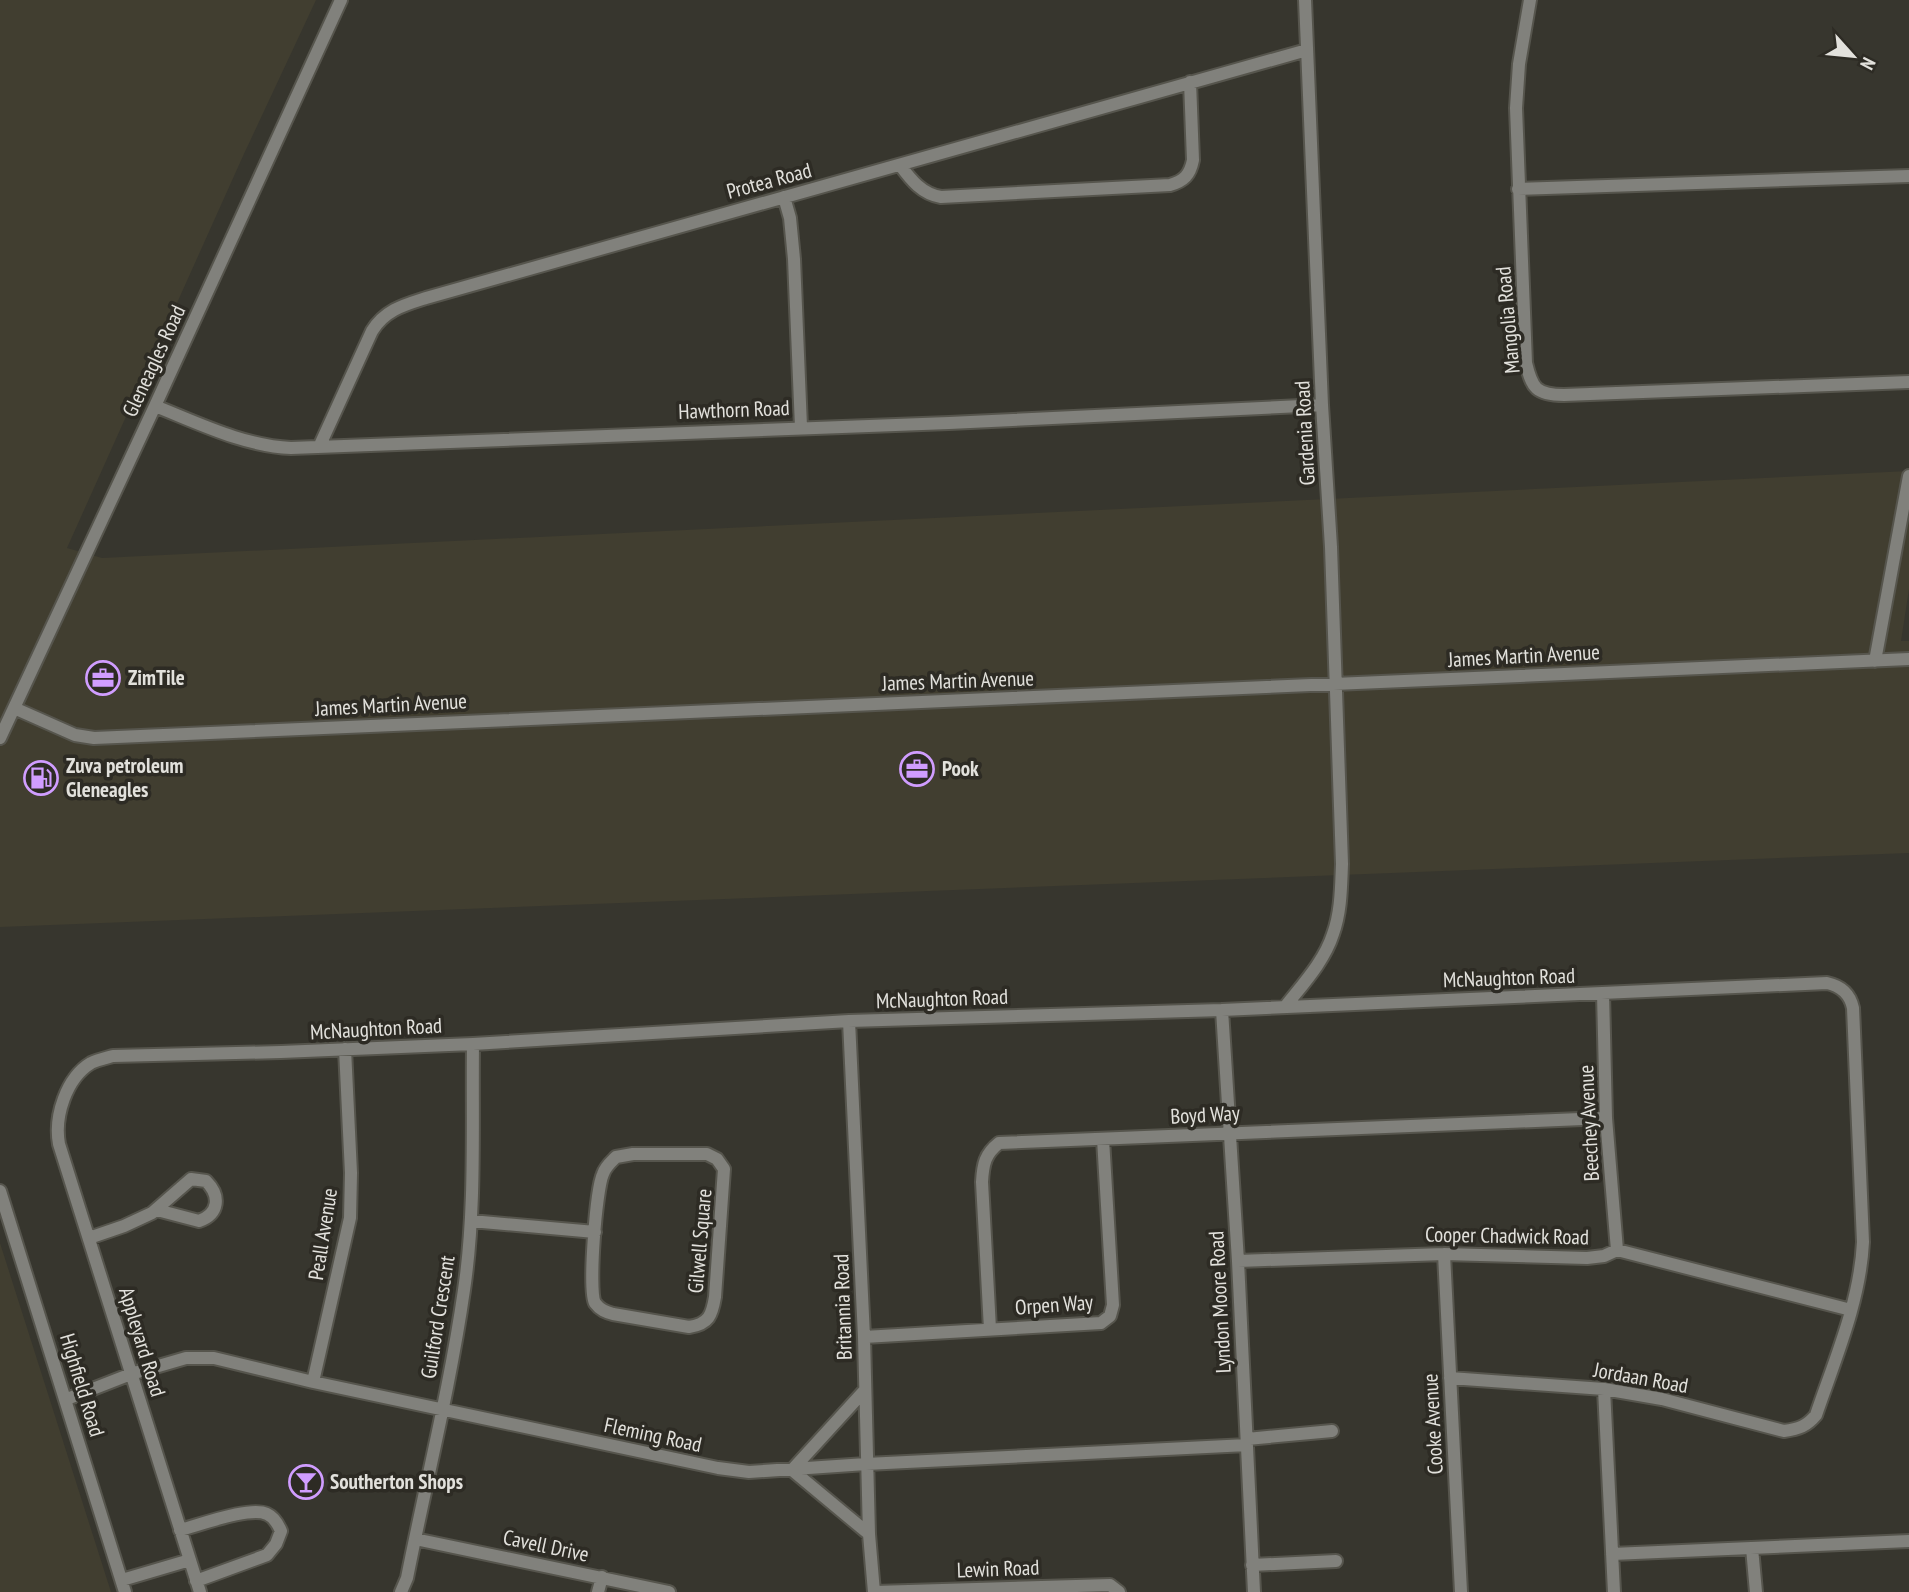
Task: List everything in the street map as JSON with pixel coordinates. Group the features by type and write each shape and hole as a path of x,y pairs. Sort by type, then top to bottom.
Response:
{"street":[{"name":"Gleneagles Road","path":"0,738 341,0"},
{"name":"Gardenia Road","path":"1285,1007 1315,968 1333,936 1339,914 1342,864 1331,547 1322,405 1305,0"},
{"name":"Mangolia Road","path":"1530,0 1517,87 1518,189 1526,363 1532,384 1538,391 1564,395 1909,382"},
{"name":"Protea Road","path":"320,445 372,331 382,317 395,309 436,295 1307,50"},
{"path":"900,165 915,184 933,196 941,197 1170,185 1186,178 1193,160 1189,82"},
{"path":"1518,189 1909,176"},
{"path":"785,197 794,259 801,427"},
{"name":"Hawthorn Road","path":"155,406 223,433 261,444 291,448 949,423 1322,405"},
{"path":"1874,661 1909,476"},
{"name":"James Martin Avenue","path":"14,708 75,735 94,738 1909,659"},
{"name":"McNaughton Road","path":"62,1103 73,1083 88,1065 113,1056 473,1044 849,1021 1222,1010 1827,983 1844,990 1853,1008 1863,1242 1862,1264 1851,1310"},
{"name":"Beechey Avenue","path":"1603,993 1606,1118 1617,1250"},
{"name":"Lyndon Moore Road","path":"1222,1010 1238,1261 1254,1592"},
{"name":"Britannia Road","path":"849,1021 864,1337 869,1534 875,1592"},
{"name":"Guilford Crescent","path":"401,1592 407,1578 465,1289 471,1221 473,1044"},
{"name":"Peall Avenue","path":"313,1382 350,1218 351,1173 345,1049"},
{"name":"Appleyard Road","path":"62,1103 57,1119 59,1144 198,1587"},
{"name":"Boyd Way","path":"990,1329 982,1182 983,1164 989,1151 999,1143 1606,1118"},
{"name":"Orpen Way","path":"864,1337 1101,1324 1110,1316 1113,1306 1103,1139"},
{"name":"Gilwell Square","path":"633,1154 707,1154 717,1159 724,1168 715,1297 712,1314 701,1325 689,1327 602,1310 594,1302 592,1291 595,1232 602,1174 616,1157 633,1154"},
{"path":"89,1238 124,1226 157,1210 191,1179 206,1181 215,1194 217,1204 214,1212 199,1221 157,1210"},
{"name":"Highfield Road","path":"0,1191 123,1586"},
{"path":"471,1221 595,1232"},
{"name":"Cooper Chadwick Road","path":"1238,1261 1444,1254 1587,1258 1604,1256 1617,1250 1851,1310"},
{"name":"Cooke Avenue","path":"1444,1254 1461,1592"},
{"name":"Jordaan Road","path":"1450,1378 1605,1389 1662,1399 1784,1431 1797,1430 1807,1425 1816,1415 1851,1310"},
{"name":"Fleming Road","path":"66,1399 131,1374 186,1358 215,1358 313,1382 718,1468 749,1472 1247,1442 1332,1431"},
{"path":"1605,1389 1614,1592"},
{"path":"865,1390 792,1470 869,1534"},
{"path":"180,1530 253,1511 268,1514 281,1531 276,1544 267,1555 198,1587"},
{"name":"Cavell Drive","path":"415,1539 668,1592"},
{"path":"1612,1554 1909,1541"},
{"path":"1752,1548 1756,1592"},
{"path":"123,1586 190,1560"},
{"path":"1252,1565 1336,1560"},
{"path":"598,1592 602,1577"},
{"name":"Lewin Road","path":"875,1592 1110,1585 1119,1592"}],"shaded area":[{"path":"0,0 316,0 67,548 102,558 1909,471 1909,589 1901,641 1909,641 1909,853 0,927"},
{"path":"0,1243 111,1592 0,1592"}],"place":[{"name":"ZimTile","path":"103,678"},
{"name":"Pook","path":"917,769"},
{"name":"Zuva petroleum Gleneagles","path":"41,778"},
{"name":"Southerton Shops","path":"306,1482"}]}
